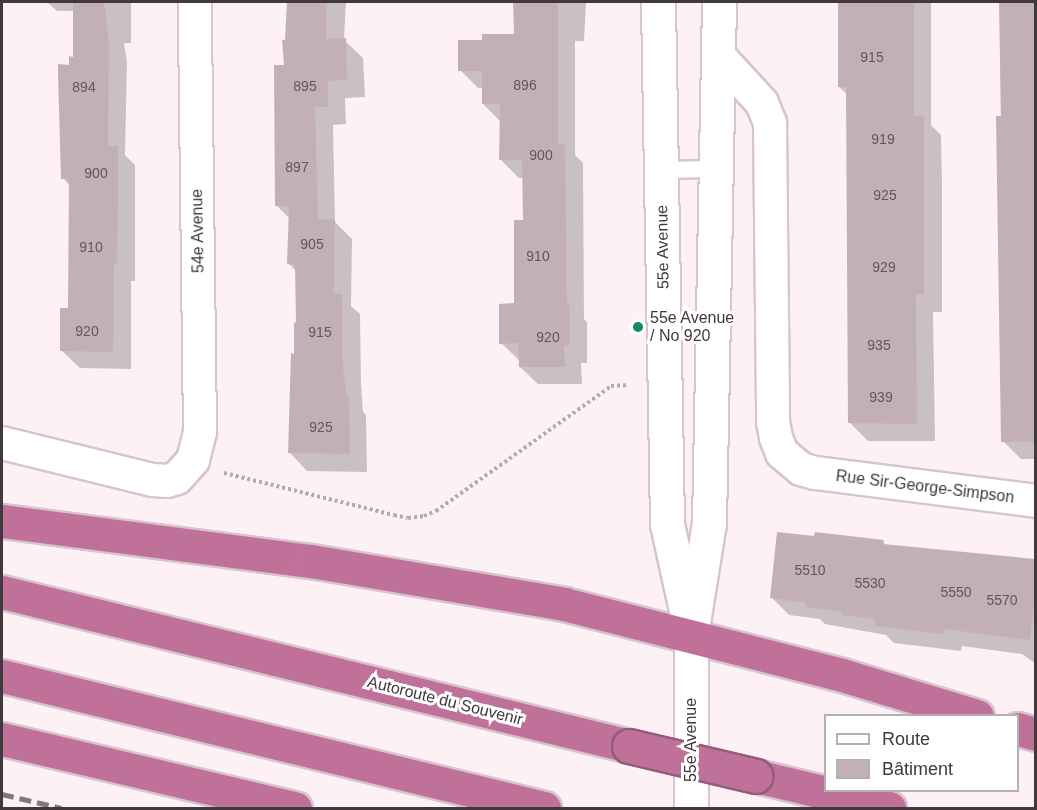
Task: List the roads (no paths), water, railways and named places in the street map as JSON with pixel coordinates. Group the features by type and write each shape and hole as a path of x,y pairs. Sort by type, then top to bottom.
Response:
{"highway":[{"path":"2,521 409,576 564,604 842,675 969,714"},
{"name":"Autoroute du Souvenir","path":"2,592 889,808"},
{"path":"2,676 544,808"},
{"path":"1019,730 1035,734"},
{"path":"2,739 295,808"}],"street":[{"name":"54e Avenue","path":"2,443 167,481 185,472 193,460 200,424 195,2"},
{"name":"55e Avenue","path":"657,2 667,524 691,635"},
{"name":"55e Avenue","path":"691,808 691,635 709,523 719,2"},
{"name":"Rue Sir-George-Simpson","path":"718,55 762,103 771,123 773,422 782,453 801,469 815,473 1035,501"}],"lane":[{"path":"661,170 714,170"}],"railway":[{"path":"2,794 61,808"}],"place":[{"name":"55e Avenue / No 920","path":"638,327"}]}
